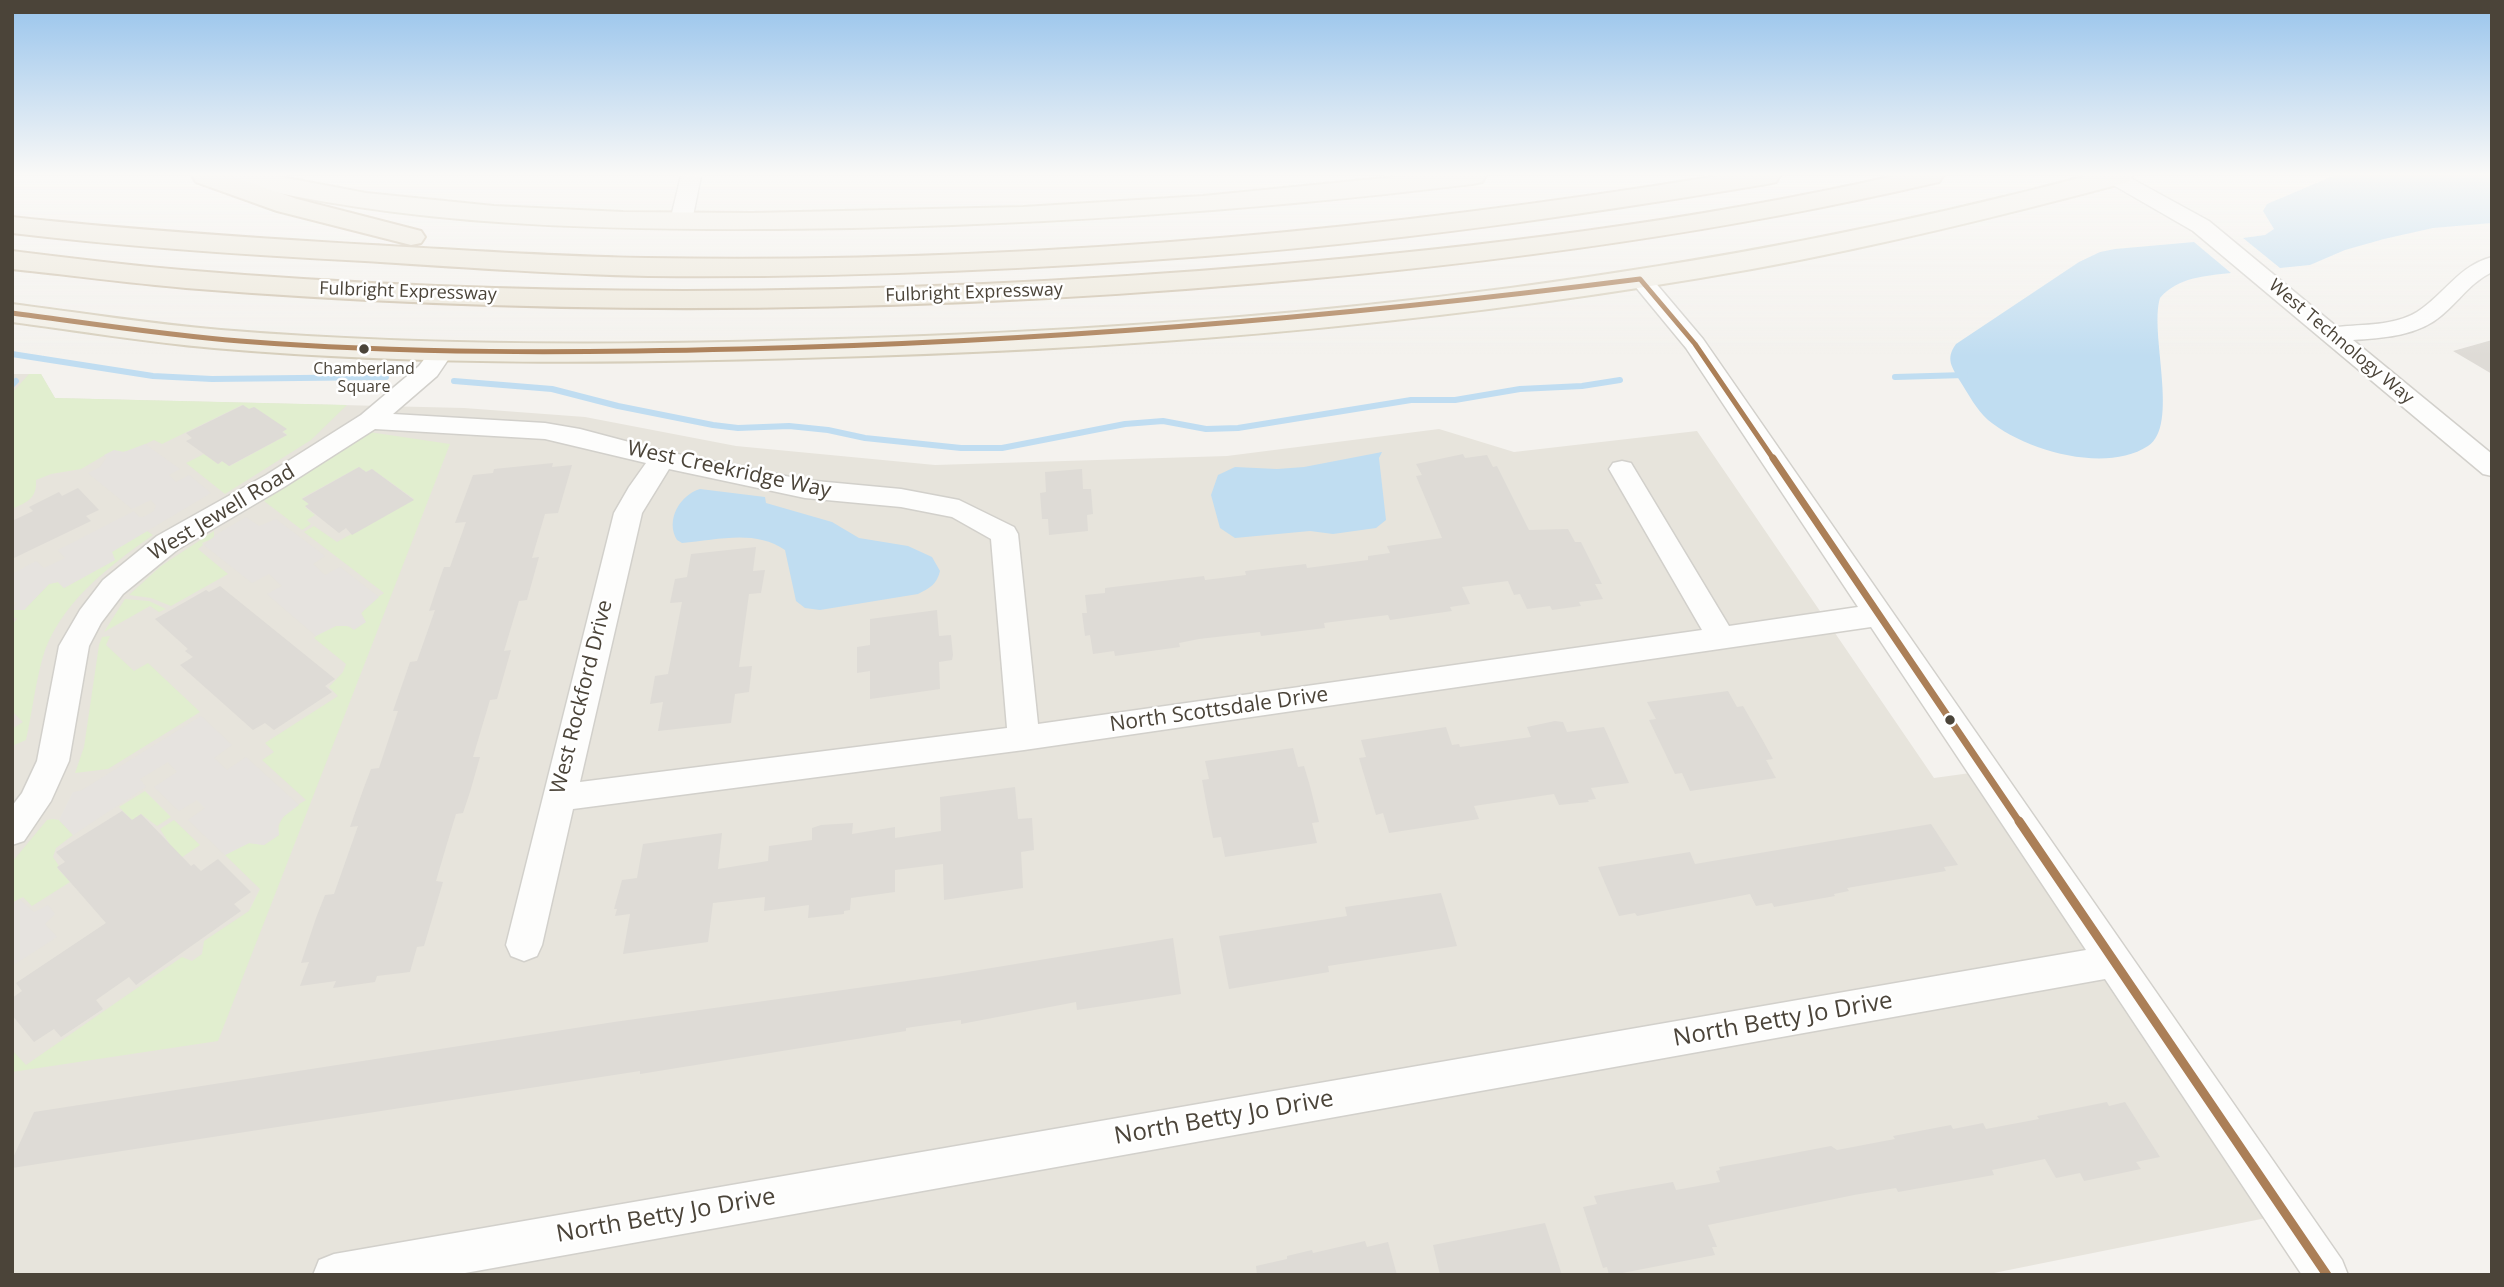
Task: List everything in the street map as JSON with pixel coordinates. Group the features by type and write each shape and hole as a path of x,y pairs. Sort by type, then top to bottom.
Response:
{"highway":[{"name":"Fulbright Expressway","path":"117,236 193,244 575,265 800,266 949,262 1174,250 1317,236"},
{"path":"402,236 575,265"},
{"name":"Fulbright Expressway","path":"12,260 180,279 444,295 783,299 1058,290 1281,273 1503,249 1590,236"},
{"path":"12,282 180,279"}],"main road":[{"path":"12,313 239,341 442,351 882,348 1051,339 1303,320 1431,307 1640,279 1873,236"}],"street":[{"name":"West Technology Way","path":"2213,236 2492,468"},
{"path":"2332,335 2412,323 2428,315 2466,276 2492,264"},
{"path":"1640,279 1695,344 2327,1275"},
{"name":"West Jewell Road","path":"12,831 35,800 52,761 74,646 90,617 113,587 167,543 275,481 370,421 428,371 442,351"},
{"name":"West Creekridge Way","path":"370,421 545,431 805,489 901,498 959,509 1004,534 1024,738"},
{"name":"West Rockford Drive","path":"524,945 628,513 638,493 663,459"},
{"path":"1622,469 1721,638"},
{"name":"North Scottsdale Drive","path":"558,798 1024,738 1879,615"},
{"name":"North Betty Jo Drive","path":"334,1275 2114,961"}],"shaded area":[{"path":"12,374 41,374 55,398 464,408 585,417 736,446 935,465 1227,456 1439,429 1514,452 1697,431 1934,778 1985,771 2286,1214 1984,1275 12,1275"},
{"path":"145,444 180,469 169,475 176,482 189,475 211,493 112,552 115,560 64,588 58,582 49,584 24,610 12,610 17,603 12,601 12,574 36,561 44,568 65,558 58,550 134,511 139,517 143,517 154,511 156,506 151,500 132,509 88,473 100,467 106,458 104,455 114,450 124,452"},
{"path":"246,517 259,526 276,519 325,556 313,564 325,575 340,567 379,597 361,613 366,622 354,630 349,626 336,626 316,636 267,594 282,586 269,574 252,583 204,545"},
{"path":"201,716 232,745 214,758 227,770 246,757 299,805 283,817 278,825 279,835 264,845 249,843 225,855 188,820 205,808 197,800 179,811 154,787 177,772 168,762 140,779 146,787 73,835 59,820 73,792 82,790"},
{"path":"19,899 34,912 48,905 55,914 45,924 57,937 12,966 12,903"}],"green space":[{"path":"29,374 41,374 55,398 347,405 311,440 225,494 186,463 204,454 218,464 223,461 230,466 287,435 254,407 249,409 242,405 162,444 154,440 133,450 105,455 81,469 51,474 36,480 33,496 12,509 12,393"},
{"path":"369,432 450,444 218,1041 12,1072 12,1050 26,1065 182,957 192,961 202,954 204,941 249,911 260,889 225,855 249,843 264,845 279,835 282,819 306,800 262,760 274,752 265,743 338,696 329,687 343,672 346,664 314,638 333,627 354,629 365,622 361,614 369,603 384,593 304,532 314,526 337,542 414,499 372,469 366,472 359,467 302,498 309,504 305,507 315,515 307,520 311,524 302,530 264,501"},
{"path":"147,531 153,535 102,574 72,604 59,622 42,660 26,740 12,746 12,729 23,722 12,711 12,626 17,618 12,618 12,610 24,610 49,584 58,582 64,588 115,560 111,552"},
{"path":"214,531 214,538 202,543 198,549 228,574 171,606 151,598 129,595 161,566"},
{"path":"125,599 149,601 166,609 159,612 150,606 104,632"},
{"path":"110,636 106,645 134,671 148,663 200,712 108,769 75,773 84,747 99,645 102,637"},
{"path":"145,791 171,817 157,826 141,814 132,820 119,807"},
{"path":"47,820 59,820 73,835 56,848 53,857 59,866 57,868 70,882 32,906 23,897 12,903 12,862"},
{"path":"174,820 200,845 172,864 162,848 169,843 160,829"}],"water":[{"path":"2397,236 2345,250 2310,265 2280,268 2243,238"},
{"path":"2194,242 2231,273 2184,282 2160,298 2158,333 2162,419 2157,435 2148,446 2130,454 2110,458 2065,455 2022,441 2003,431 1980,411 1952,367 1950,359 1956,344 2079,262 2100,252"},
{"path":"1382,452 1379,458 1386,520 1376,528 1333,534 1310,531 1235,538 1220,528 1211,495 1218,475 1235,467 1304,467"},
{"path":"700,489 765,497 766,503 832,522 859,538 908,546 932,557 940,571 939,575 932,585 918,594 820,610 805,608 796,601 785,550 761,540 748,538 682,543 677,540 673,524 676,509 686,497"}],"building":[{"path":"2492,340 2492,374 2453,351"},
{"path":"243,405 249,409 254,407 287,429 282,432 287,435 229,466 222,461 218,464 186,441 192,438 186,433"},
{"path":"1463,454 1465,458 1487,455 1493,467 1497,466 1529,530 1568,529 1575,542 1581,542 1602,584 1595,584 1603,599 1579,602 1581,606 1552,610 1550,606 1527,609 1520,594 1514,595 1508,581 1462,587 1470,604 1450,607 1452,611 1390,620 1388,615 1324,623 1325,628 1261,636 1260,632 1199,639 1179,643 1180,647 1115,656 1114,651 1093,654 1090,635 1085,636 1082,613 1087,613 1085,595 1105,593 1105,588 1204,576 1205,580 1246,575 1245,571 1306,564 1307,568 1368,560 1368,556 1390,553 1387,546 1442,538 1416,476 1422,475 1416,464"},
{"path":"553,463 552,467 572,465 558,513 545,514 532,558 539,557 527,600 519,601 504,651 511,650 497,699 490,700 473,757 480,757 470,792 463,813 456,814 436,881 443,882 424,946 417,947 410,972 377,976 375,982 333,988 336,981 300,986 309,962 301,963 316,918 325,895 334,894 358,826 350,827 363,790 371,769 379,768 398,711 393,711 410,662 417,661 435,610 429,611 440,578 444,567 450,567 466,522 455,523 473,475 493,473 494,469"},
{"path":"359,467 366,472 372,469 414,500 352,535 346,528 339,533 305,506 309,504 302,499"},
{"path":"1082,469 1083,489 1091,489 1093,514 1087,515 1088,531 1049,535 1048,519 1042,519 1040,493 1046,492 1045,472"},
{"path":"78,488 99,510 86,516 91,521 12,559 12,521 33,511 29,507 59,492 62,496"},
{"path":"756,547 753,571 765,570 761,593 749,594 739,667 752,666 749,692 735,694 731,723 658,731 663,702 650,704 655,676 668,674 682,602 670,603 675,579 687,577 691,554"},
{"path":"220,586 335,679 325,686 332,692 274,730 265,723 253,730 180,665 193,657 185,651 188,649 155,619 206,590 209,592"},
{"path":"937,610 939,636 951,635 953,655 952,660 939,662 940,689 870,699 870,671 857,673 857,647 870,645 870,619"},
{"path":"1728,691 1737,707 1743,706 1762,739 1773,759 1766,760 1776,778 1690,791 1682,773 1675,774 1649,720 1656,719 1647,702"},
{"path":"1563,722 1567,732 1604,727 1629,783 1591,788 1596,799 1588,800 1589,802 1559,805 1554,794 1474,806 1479,819 1389,833 1383,813 1376,815 1359,758 1366,757 1361,740 1446,727 1452,745 1459,744 1460,747 1531,737 1527,727"},
{"path":"1293,748 1298,767 1304,766 1310,786 1319,822 1312,823 1317,843 1225,857 1221,837 1213,838 1202,780 1209,779 1205,761"},
{"path":"1015,787 1018,819 1032,818 1034,850 1021,852 1023,888 944,900 943,864 895,870 895,892 851,898 850,910 844,911 844,914 808,918 809,905 764,911 765,897 713,903 708,942 623,954 630,914 615,916 617,909 614,909 622,880 637,878 643,844 722,833 718,869 768,861 769,846 812,840 812,828 821,825 853,823 852,834 895,827 895,838 941,831 940,797"},
{"path":"122,811 132,820 141,814 191,866 194,864 201,871 218,859 251,892 234,904 241,911 136,985 129,977 96,1000 103,1009 61,1037 54,1029 34,1042 12,1015 12,998 22,991 16,983 106,923 57,867 65,862 56,852"},
{"path":"1931,824 1958,865 1944,867 1946,871 1847,888 1849,891 1834,894 1835,896 1774,907 1772,903 1756,906 1750,894 1637,916 1635,913 1619,916 1598,867 1690,852 1695,864"},
{"path":"1441,893 1457,946 1328,966 1329,972 1229,989 1219,936 1347,916 1345,907"},
{"path":"1173,938 1181,994 1077,1010 1076,1002 961,1024 961,1020 906,1028 906,1031 640,1074 640,1071 12,1168 12,1160 34,1112 614,1022 943,976"},
{"path":"2107,1102 2109,1106 2125,1102 2160,1157 2136,1162 2141,1169 2084,1181 2080,1173 2056,1178 2045,1159 1992,1170 1994,1175 1898,1192 1896,1188 1854,1195 1708,1225 1717,1247 1712,1247 1715,1255 1612,1275 1609,1275 1607,1267 1603,1268 1583,1207 1597,1204 1594,1196 1673,1182 1676,1190 1720,1182 1716,1171 1720,1170 1719,1167 1831,1146 1837,1150 1951,1125 1953,1129 1983,1123 1986,1129"},
{"path":"1545,1223 1562,1275 1440,1275 1433,1245"},
{"path":"1365,1241 1367,1247 1388,1242 1397,1275 1257,1275 1256,1266 1287,1259 1287,1256"}],"waterway":[{"path":"12,354 153,376 212,379 386,377"},
{"path":"1895,377 1965,375"},
{"path":"454,381 552,389 618,406 713,425 738,428 789,426 828,430 865,438 961,448 1002,448 1125,424 1163,421 1206,429 1238,428 1411,400 1455,400 1520,389 1582,386 1620,380"},
{"path":"12,385 16,381"}],"transit line":[{"path":"12,313 183,336 298,345 474,352 708,350 942,343 1175,328 1407,307 1640,279 1695,344 2327,1275"}],"place":[{"name":"Chamberland Square","path":"364,349"}]}
